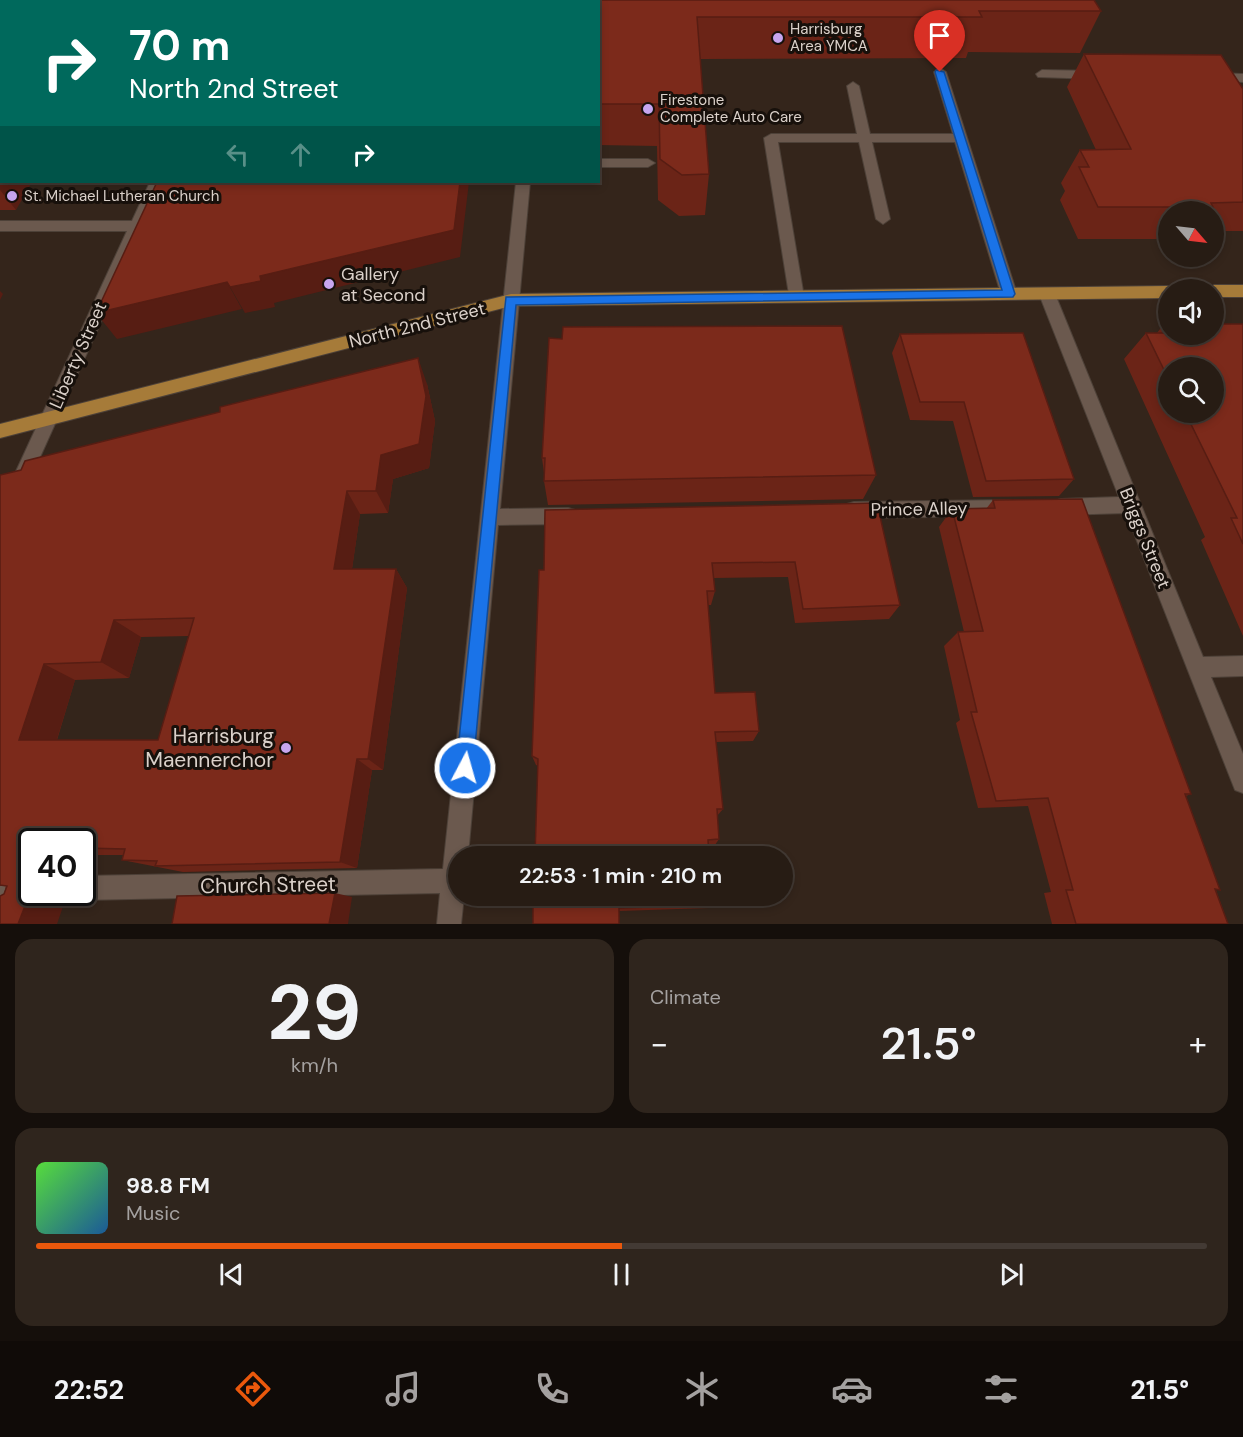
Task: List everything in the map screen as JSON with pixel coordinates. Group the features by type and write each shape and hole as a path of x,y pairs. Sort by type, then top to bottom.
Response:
{"main road":[{"path":"1224,291 1243,291"},
{"name":"North 2nd Street","path":"0,431 511,300 1158,292"}],"street":[{"path":"940,72 1009,294"},
{"path":"1042,74 1113,75"},
{"path":"1196,77 1243,78"},
{"path":"854,86 863,138 883,219"},
{"path":"795,297 771,138 960,138"},
{"path":"600,163 648,163"},
{"name":"Liberty Street","path":"13,499 157,183"},
{"path":"456,846 523,183"},
{"path":"0,226 136,226"},
{"name":"Briggs Street","path":"1047,294 1243,782"},
{"name":"Prince Alley","path":"838,511 1132,506"},
{"path":"489,517 590,515"},
{"path":"1197,667 1243,666"},
{"name":"Church Street","path":"96,888 448,881"},
{"path":"0,890 18,889"},
{"path":"449,924 451,906"}],"building":[{"path":"600,0 1094,0 1101,11 979,11 982,17 697,17 709,174 682,175 660,159 659,104 600,104"},
{"path":"1084,54 1221,55 1243,89 1243,202 1158,201 1158,207 1098,207 1079,167 1089,167 1080,150 1131,149"},
{"path":"157,183 460,183 454,230 260,276 261,281 230,287 227,282 96,313"},
{"path":"1224,324 1243,324 1243,544 1231,518 1237,518 1190,423 1224,423 1224,357 1158,358 1146,333 1158,333 1158,345 1224,345"},
{"path":"842,326 876,475 544,481 545,458 542,458 549,338 562,339 563,327"},
{"path":"1023,333 1074,479 986,481 964,402 920,402 900,334"},
{"path":"418,358 426,396 419,444 381,455 376,491 347,491 334,569 396,569 368,759 357,759 340,862 155,866 157,861 122,860 125,849 96,848 96,828 18,828 18,906 25,906 18,924 0,924 0,896 4,894 7,886 0,885 0,475 21,470 25,461 220,412 220,407","holes":["194,618 158,740 19,740 44,664 101,662 114,620"]},
{"path":"1082,499 1191,794 1185,794 1220,890 1215,889 1228,924 1076,924 1066,890 1073,890 1048,798 996,801 971,712 977,712 958,632 983,631 952,509 995,508 993,500"},
{"path":"877,503 900,605 803,609 795,562 712,563 715,591 707,591 715,693 755,692 759,731 715,732 723,809 717,809 719,839 708,840 708,846 535,846 538,759 532,756 539,570 544,570 545,510"},
{"path":"335,893 329,924 172,924 177,896"},
{"path":"533,906 682,906 619,908 619,924 533,924"}],"place":[{"name":"Harrisburg Area YMCA","path":"778,38"},
{"name":"Firestone Complete Auto Care","path":"648,109"},
{"name":"St. Michael Lutheran Church","path":"12,196"},
{"name":"Gallery at Second","path":"329,284"},
{"name":"Harrisburg Maennerchor","path":"286,748"}],"route":[{"path":"465,768 511,300 1009,294 940,72"}]}
